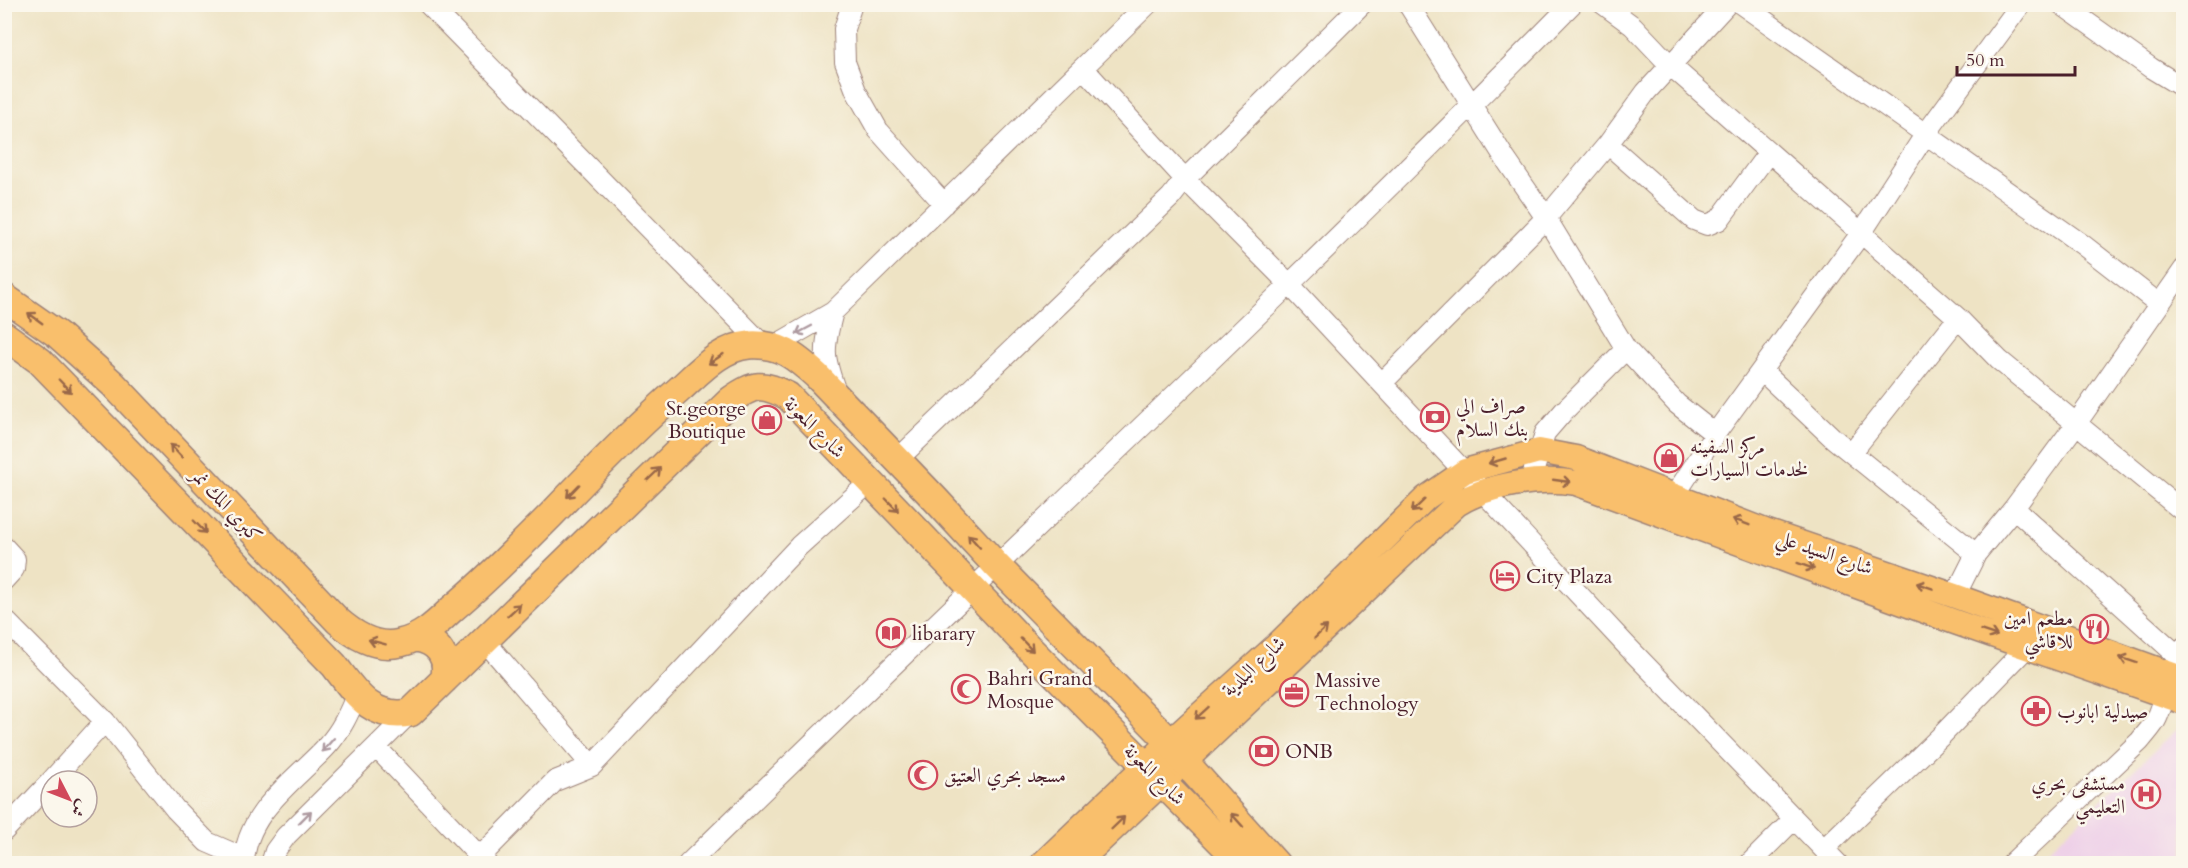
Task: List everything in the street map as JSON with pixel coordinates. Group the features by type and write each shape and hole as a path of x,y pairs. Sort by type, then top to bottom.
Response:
{"highway":[{"name":"كبري المك نمر","path":"4,297 57,334 83,356 139,411 250,530 347,629 357,636 389,645 415,638 430,630 496,570 658,407 713,360 732,349 747,345 768,346"},
{"name":"كبري المك نمر","path":"4,335 40,361 334,665 357,694"},
{"name":"شارع المعونة","path":"768,346 795,356 817,375 996,565 1177,751 1276,864"},
{"name":"شارع المعونة","path":"410,713 731,400 746,389 759,386 769,387 788,396 870,483 1243,864"},
{"path":"415,638 429,641 441,651 446,665 444,680"},
{"path":"357,694 381,712 396,716 410,713"}],"main road":[{"name":"شارع السيد علي","path":"1465,471 1539,451 1576,458 1668,505 1955,622 2028,646 2177,676"},
{"name":"شارع البلدية","path":"1282,655 1426,498 1465,471"},
{"name":"شارع السيد علي","path":"1485,492 1531,480 1556,479 1668,505 1765,531 2177,676"},
{"name":"شارع البلدية","path":"1042,864 1154,773 1282,655 1457,504 1471,495 1485,492"},
{"name":"شارع البلدية","path":"1076,864 1154,773"}],"street":[{"path":"428,4 768,346 834,312 1148,4"},
{"path":"852,4 844,29 845,62 856,91 878,130 944,204"},
{"path":"897,460 1171,197 1185,179 1362,4"},
{"path":"1408,4 1472,107 1546,218 1626,349 1677,404 1714,434"},
{"path":"697,861 996,565 1290,285 1472,107 1572,4"},
{"path":"1604,4 1633,26 1670,65 1958,318 1999,360 2184,512"},
{"path":"1382,383 1546,218 1608,144 1646,92 1727,4"},
{"path":"1741,4 2083,245 2171,297"},
{"path":"1668,505 1714,434 1862,232 1925,135 2021,4"},
{"path":"2061,4 2151,68 2184,88"},
{"path":"1083,68 1185,179 1290,285 1485,492 1625,644 1838,864"},
{"path":"1608,144 1694,220 1707,225 1719,220 1769,152"},
{"path":"1955,596 1977,554 2014,508 2171,297 2184,269"},
{"path":"834,312 826,339 825,363 839,400"},
{"path":"1852,452 1958,318"},
{"path":"1531,480 1545,433 1626,349"},
{"path":"1762,371 1834,439 1977,554"},
{"path":"376,747 484,860 555,781 592,766 799,546 870,483"},
{"path":"2011,864 2140,741 2156,720 2177,676 2014,508"},
{"path":"4,547 15,560 14,569 4,580"},
{"path":"4,619 105,721 175,808 207,842 244,861 246,845 257,820 332,741 344,724 357,694"},
{"path":"484,640 592,766"},
{"path":"1824,849 1941,736 2028,646"},
{"path":"272,864 275,851 286,836 410,713"},
{"path":"62,769 105,721"},
{"path":"4,831 39,794"},
{"path":"1749,864 1793,820"}],"shaded area":[{"name":"مستشفى بحري التعليمي","path":"2183,724 2183,863 2034,863"}],"place":[{"name":"صراف الي بنك السلام","path":"1435,417"},
{"name":"St.george Boutique","path":"767,420"},
{"name":"مركز السفينه لخدمات السيارات","path":"1669,458"},
{"name":"City Plaza","path":"1505,576"},
{"name":"مطعم امين للاقاشي","path":"2094,629"},
{"name":"libarary","path":"891,633"},
{"name":"Bahri Grand Mosque","path":"966,689"},
{"name":"Massive Technology","path":"1294,692"},
{"name":"صيدلية ابانوب","path":"2036,711"},
{"name":"ONB","path":"1264,751"},
{"name":"مسجد بحري العتيق","path":"923,775"},
{"name":"مستشفى بحري التعليمي","path":"2146,794"}]}
